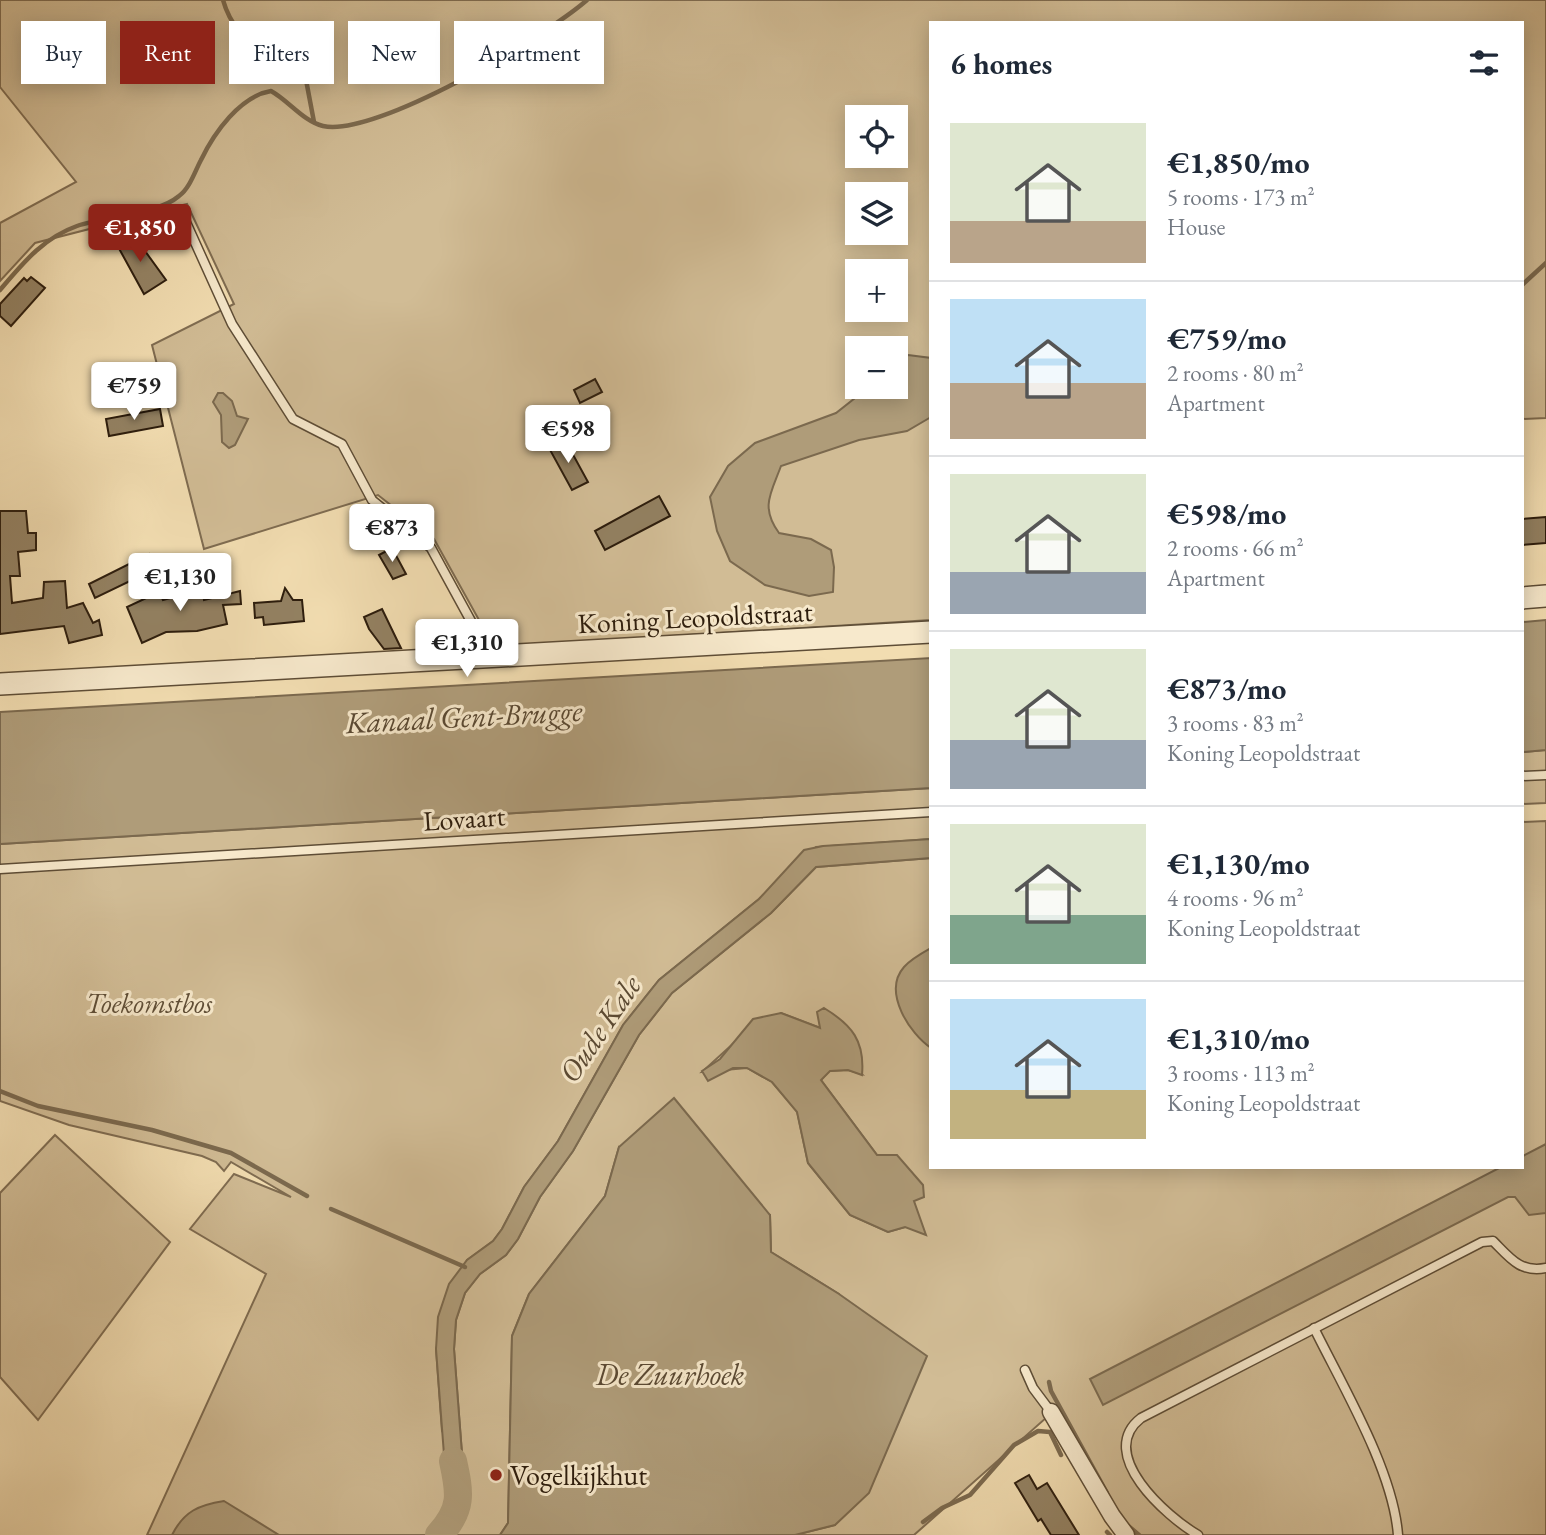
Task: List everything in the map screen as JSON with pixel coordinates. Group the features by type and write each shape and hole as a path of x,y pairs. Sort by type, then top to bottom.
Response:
{"street":[{"path":"1524,598 1546,596"},
{"name":"Koning Leopoldstraat","path":"0,684 929,632"},
{"path":"1051,1412 1126,1535"}],"lane":[{"path":"184,218 232,324 293,419 342,444 372,500 431,548 491,657"},
{"path":"1524,776 1546,775"},
{"name":"Lovaart","path":"0,869 929,812"},
{"path":"1198,1535 1163,1510 1136,1478 1128,1450 1132,1425 1482,1241 1493,1241 1521,1268 1532,1271 1546,1268"},
{"path":"1314,1328 1383,1475 1397,1515 1398,1535"},
{"path":"1025,1370 1033,1388 1051,1412"}],"green space":[{"path":"0,0 1546,0 1546,418 1524,419 1524,21 929,21 929,620 494,647 434,539 378,495 204,549 152,345 234,304 187,204 35,243 0,281 0,223 76,182 0,87"},
{"path":"1546,750 1546,803 1524,804 1524,752"},
{"name":"Toekomstbos","path":"929,788 929,839 816,847 759,899 659,980 623,1025 558,1141 524,1187 502,1229 493,1241 467,1260 436,1349 442,1431 463,1467 454,1349 456,1320 465,1293 480,1274 506,1255 518,1239 540,1197 573,1151 639,1035 672,993 771,913 816,867 929,858 929,1169 1524,1169 1524,822 1546,821 1546,1535 1132,1535 1056,1409 914,1535 795,1535 835,1525 839,1294 771,1252 770,1215 619,1147 605,1196 529,1294 512,1336 508,1523 500,1535 147,1535 266,1274 190,1229 234,1174 291,1197 231,1162 224,1171 216,1162 202,1156 69,1125 0,1101 0,844","holes":["781,1013 821,1028 862,1074 848,1070 829,1071 821,1080 877,1155 905,1227 888,1232 850,1215 808,1163 797,1111 772,1082 747,1068 702,1072 736,1041"]},
{"path":"55,1135 170,1242 38,1420 0,1377 0,1193"}],"water":[{"path":"908,355 929,358 929,418 907,431 859,440 781,466 769,500 773,524 779,533 811,539 831,550 834,567 833,592 809,596 765,585 730,561 717,531 710,497 728,466 755,443 836,413 854,399 908,399"},
{"path":"218,393 223,393 232,401 237,416 248,419 235,445 229,448 222,442 221,415 213,402"},
{"path":"1546,620 1546,750 1524,752 1524,622"},
{"name":"Kanaal Gent-Brugge","path":"929,658 929,788 0,844 0,712"},
{"path":"929,839 929,858 816,867 771,913 672,993 639,1035 573,1151 540,1197 518,1239 506,1255 480,1274 465,1293 456,1320 454,1349 463,1467 461,1497 445,1468 436,1349 438,1317 449,1284 467,1260 493,1241 502,1229 524,1187 558,1141 623,1025 659,980 759,899 804,850 823,846"},
{"path":"929,949 929,1046 907,1023 897,1000 898,977 913,959"},
{"path":"824,1008 855,1035 861,1053 862,1075 848,1070 830,1071 821,1080 877,1155 897,1155 923,1185 924,1197 914,1201 926,1235 905,1227 888,1232 850,1215 808,1163 797,1112 772,1082 747,1068 733,1068 708,1081 702,1071 720,1059 753,1019 781,1013 820,1028 817,1012"},
{"name":"De Zuurhoek","path":"674,1098 770,1215 771,1252 839,1294 927,1356 869,1493 835,1525 795,1535 500,1535 508,1523 512,1336 529,1294 605,1196 619,1147"},
{"path":"1546,1144 1546,1213 1529,1215 1515,1197 1508,1197 1103,1405 1090,1379 1497,1169 1524,1169 1524,1155"},
{"path":"224,1501 279,1535 172,1535 193,1510"}],"building":[{"path":"132,233 166,280 144,294 116,243"},
{"path":"31,277 45,288 11,326 0,316 0,304 24,278 27,281"},
{"path":"595,379 602,392 580,403 574,390"},
{"path":"160,409 163,426 109,436 106,419"},
{"path":"565,440 588,482 572,490 549,448"},
{"path":"659,496 670,516 605,550 595,531"},
{"path":"0,511 26,511 28,533 36,533 36,550 18,552 20,576 10,576 12,603 43,598 44,582 65,581 67,608 83,603 93,623 99,620 102,635 69,643 64,626 0,634"},
{"path":"1546,517 1546,543 1524,545 1524,519"},
{"path":"392,548 406,574 393,579 379,555"},
{"path":"149,554 157,568 95,598 89,584"},
{"path":"285,588 293,600 302,600 304,621 264,625 263,617 255,618 254,603 281,601"},
{"path":"202,589 204,600 240,591 241,604 223,605 227,624 197,631 166,632 142,643 127,607 159,592 163,600"},
{"path":"382,609 401,648 384,649 369,629 364,617"},
{"path":"436,624 444,640 432,647 423,631"},
{"path":"1029,1475 1037,1489 1047,1483 1079,1535 1051,1535 1041,1519 1038,1521 1015,1483"}],"waterway":[{"path":"223,0 234,25 253,46 269,55 303,64 314,122"},
{"path":"0,290 34,252 65,231 158,207 183,193 206,149 229,117 260,94 271,91 309,120 323,126 348,126 419,101 459,81 536,37 587,0"},
{"path":"1524,283 1546,263"},
{"path":"0,1091 38,1106 152,1130 231,1153 307,1196"},
{"path":"331,1209 465,1267"},
{"path":"1049,1382 1051,1391 1107,1493"},
{"path":"923,1522 942,1508 970,1495 1014,1445 1038,1431 1050,1432 1061,1455"},
{"name":"Oude Kale","path":"439,1535 452,1517 458,1500 453,1461"},
{"path":"1126,1524 1139,1535"},
{"path":"1107,1532 1110,1535"}],"place":[{"name":"Vogelkijkhut","path":"496,1475"}]}
